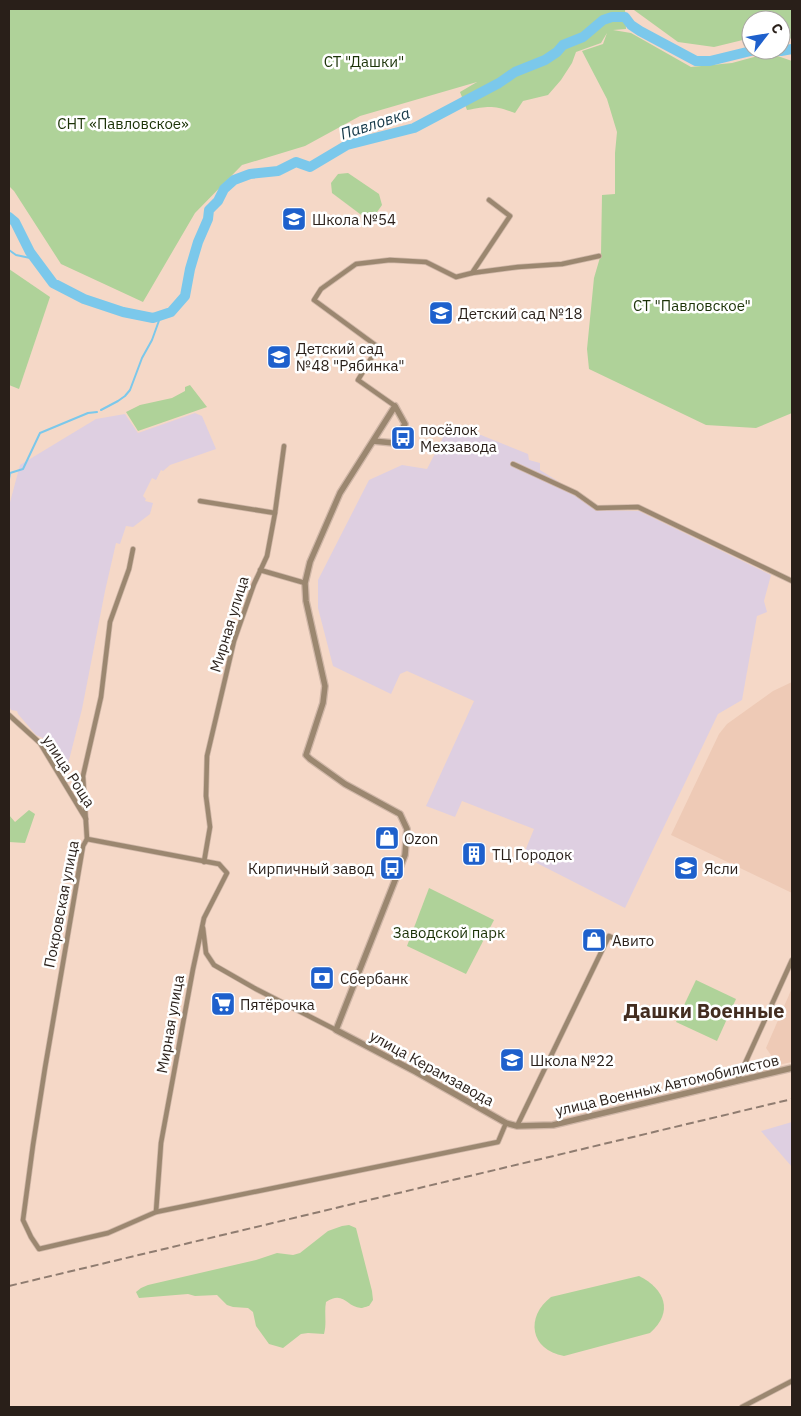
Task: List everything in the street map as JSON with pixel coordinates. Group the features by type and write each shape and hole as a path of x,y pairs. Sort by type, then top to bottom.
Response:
{"street":[{"path":"472,273 510,216 489,200"},
{"path":"373,441 394,443 405,424 395,406 358,380 378,346 314,300 321,289 356,264 390,260 426,262 456,277 472,273 562,264 599,256"},
{"path":"336,1030 405,856 407,829 400,814 345,784 306,755 323,702 325,686 306,601 305,583 310,562 340,493 395,406"},
{"name":"Мирная улица","path":"204,862 210,827 206,796 207,756 234,641 254,584 267,556 284,446"},
{"path":"513,464 576,494 597,508 638,507 792,581"},
{"path":"200,501 275,513"},
{"name":"Покровская улица","path":"133,549 129,569 110,622 102,697 83,776 87,840 83,846 33,1145 23,1220 30,1237 39,1249 108,1233 156,1212"},
{"path":"260,570 305,583"},
{"name":"улица Роща","path":"9,715 40,743 86,820"},
{"name":"Мирная улица","path":"87,840 219,864 227,872 202,923 161,1143 156,1212"},
{"name":"улица Керамзавода","path":"202,923 206,952 214,965 256,989 416,1072 506,1123 517,1126"},
{"path":"517,1126 609,936 613,938"},
{"path":"737,1081 792,960"},
{"name":"улица Военных Автомобилистов","path":"517,1126 554,1125 792,1068"},
{"path":"156,1212 498,1142 506,1123"},
{"path":"742,1407 792,1381"}],"shaded area":[{"path":"195,413 202,416 216,449 170,465 163,471 161,470 156,480 152,478 143,496 146,499 145,501 153,503 150,514 133,527 126,526 120,544 116,543 82,709 67,768 62,767 46,743 47,740 36,735 17,711 11,710 9,706 9,506 20,465 96,419 125,414 138,433"},
{"path":"450,424 468,435 481,435 528,454 529,460 540,463 540,470 604,510 639,511 771,575 764,601 767,612 757,616 742,700 718,714 625,908 523,856 534,829 462,801 455,817 426,806 474,701 407,671 400,674 391,694 333,666 318,608 318,580 369,480 402,465 427,469"},
{"path":"792,682 792,893 671,835 719,734 727,724 773,691"},
{"path":"792,988 792,1062 778,1065 766,1048"},
{"path":"792,1122 792,1167 761,1131"}],"green space":[{"path":"9,9 625,9 626,29 613,30 631,33 691,67 743,60 792,61 792,413 756,428 706,425 589,369 587,349 594,278 601,254 602,195 615,194 617,132 607,99 582,51 603,44 607,33 601,43 576,52 572,63 561,80 548,95 523,101 515,113 491,107 467,110 460,92 477,82 360,116 305,146 242,165 195,213 143,302 61,264 9,186"},
{"path":"792,9 792,39 791,10 741,10 741,40 714,47 678,42 634,10"},
{"path":"348,173 379,194 382,205 375,215 364,217 332,193 331,183 338,174"},
{"path":"9,269 50,297 19,389 9,385"},
{"path":"190,385 207,407 138,431 126,412 140,405 172,398 185,391 185,387"},
{"path":"29,810 35,814 25,843 9,842 9,815 15,822"},
{"name":"Заводской парк","path":"429,888 494,920 466,974 407,946"},
{"path":"696,980 736,999 717,1041 676,1022"},
{"path":"349,1225 356,1228 373,1300 369,1306 361,1308 341,1298 326,1302 324,1334 301,1334 283,1348 269,1344 256,1326 253,1312 248,1308 227,1305 217,1295 195,1296 188,1294 139,1298 136,1292 148,1285 256,1260 277,1253 293,1255 300,1253 328,1231"},
{"path":"639,1276 655,1287 663,1302 662,1317 650,1333 564,1356 553,1353 538,1340 535,1332 537,1314 551,1297"}],"waterway":[{"name":"Павловка","path":"9,217 15,222 30,252 53,283 84,299 123,312 153,318 171,312 185,296 190,269 198,242 208,219 209,210 218,201 224,189 234,180 250,174 278,171 296,162 310,167 347,145 414,128 499,83 515,72 545,60 557,52 563,45 583,37 603,20 612,17 625,17 631,25 640,31 696,61 710,61 741,53"},
{"path":"9,250 16,255 35,259"},
{"path":"101,410 118,401 130,390 161,315"},
{"path":"9,479 10,473 23,469 40,433 88,413 97,412"}],"railway":[{"path":"9,1286 792,1099"}],"place":[{"name":"Школа №54","path":"294,219"},
{"name":"Детский сад №18","path":"441,313"},
{"name":"Детский сад №48 \"Рябинка\"","path":"279,357"},
{"name":"посёлок Мехзавода","path":"403,438"},
{"name":"Ozon","path":"387,838"},
{"name":"ТЦ Городок","path":"474,854"},
{"name":"Кирпичный завод","path":"392,868"},
{"name":"Ясли","path":"686,868"},
{"name":"Авито","path":"594,940"},
{"name":"Сбербанк","path":"322,978"},
{"name":"Пятёрочка","path":"223,1004"},
{"name":"Школа №22","path":"512,1060"}],"district":[{"name":"Дашки Военные","path":"704,1010"}],"park label":[{"name":"СТ \"Дашки\"","path":"364,61"},
{"name":"СНТ «Павловское»","path":"123,123"},
{"name":"СТ \"Павловское\"","path":"692,305"}]}
